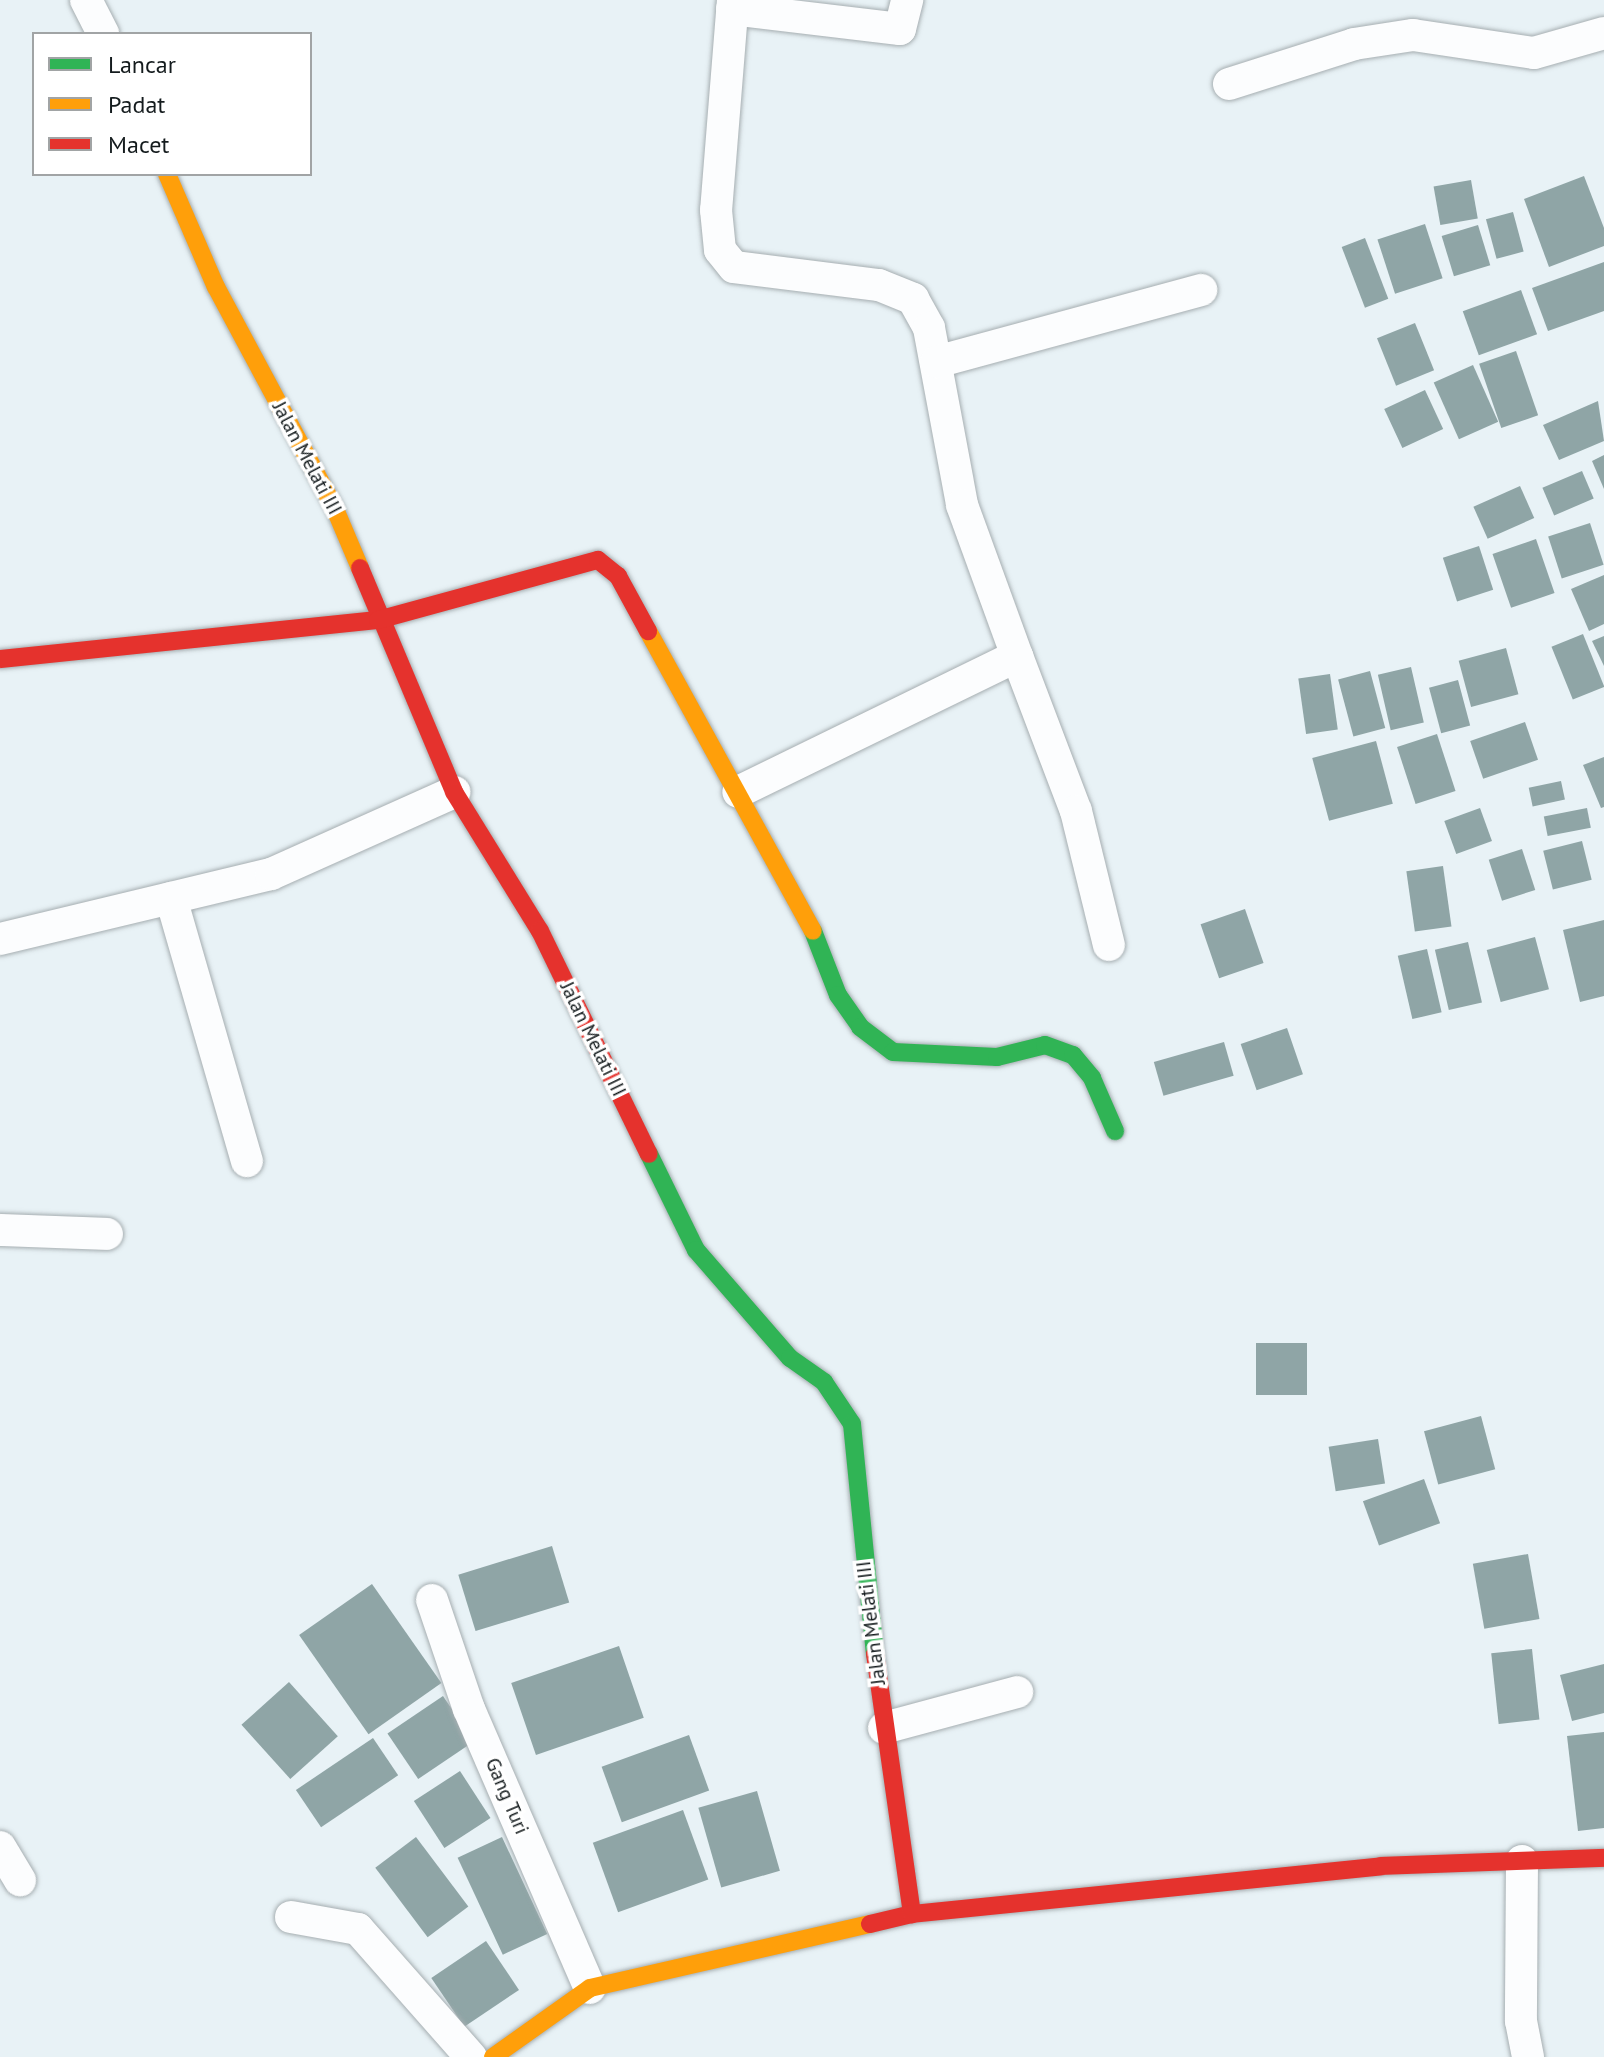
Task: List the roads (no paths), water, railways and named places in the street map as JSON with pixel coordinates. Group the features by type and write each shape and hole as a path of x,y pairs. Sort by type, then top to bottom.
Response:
{"street":[{"path":"86,0 102,32"},
{"path":"907,0 900,29 733,4 716,210 720,250 734,267 879,285 913,299 929,328 962,505 1076,811 1109,945"},
{"path":"1229,84 1354,44 1413,35 1534,53 1604,33"},
{"name":"Jalan Melati III","path":"168,176 216,287 335,509 378,620 454,792 540,931 696,1250 790,1358 824,1382 852,1424 865,1586 912,1914"},
{"path":"936,362 1201,290"},
{"path":"0,659 378,620 598,560 609,565 738,792 813,931 838,995 860,1027 893,1052 997,1057 1045,1045 1073,1055 1092,1078 1115,1131"},
{"path":"738,792 1017,656"},
{"path":"0,939 271,874 454,792"},
{"path":"171,898 247,1161"},
{"path":"0,1230 107,1234"},
{"name":"Gang Turi","path":"432,1600 469,1709 590,1988"},
{"path":"884,1728 1017,1692"},
{"path":"0,1847 20,1880"},
{"path":"493,2057 590,1988 912,1914 1381,1866 1604,1858"},
{"path":"1522,1861 1521,2021 1528,2057"},
{"path":"291,1917 358,1929 471,2057"}]}
